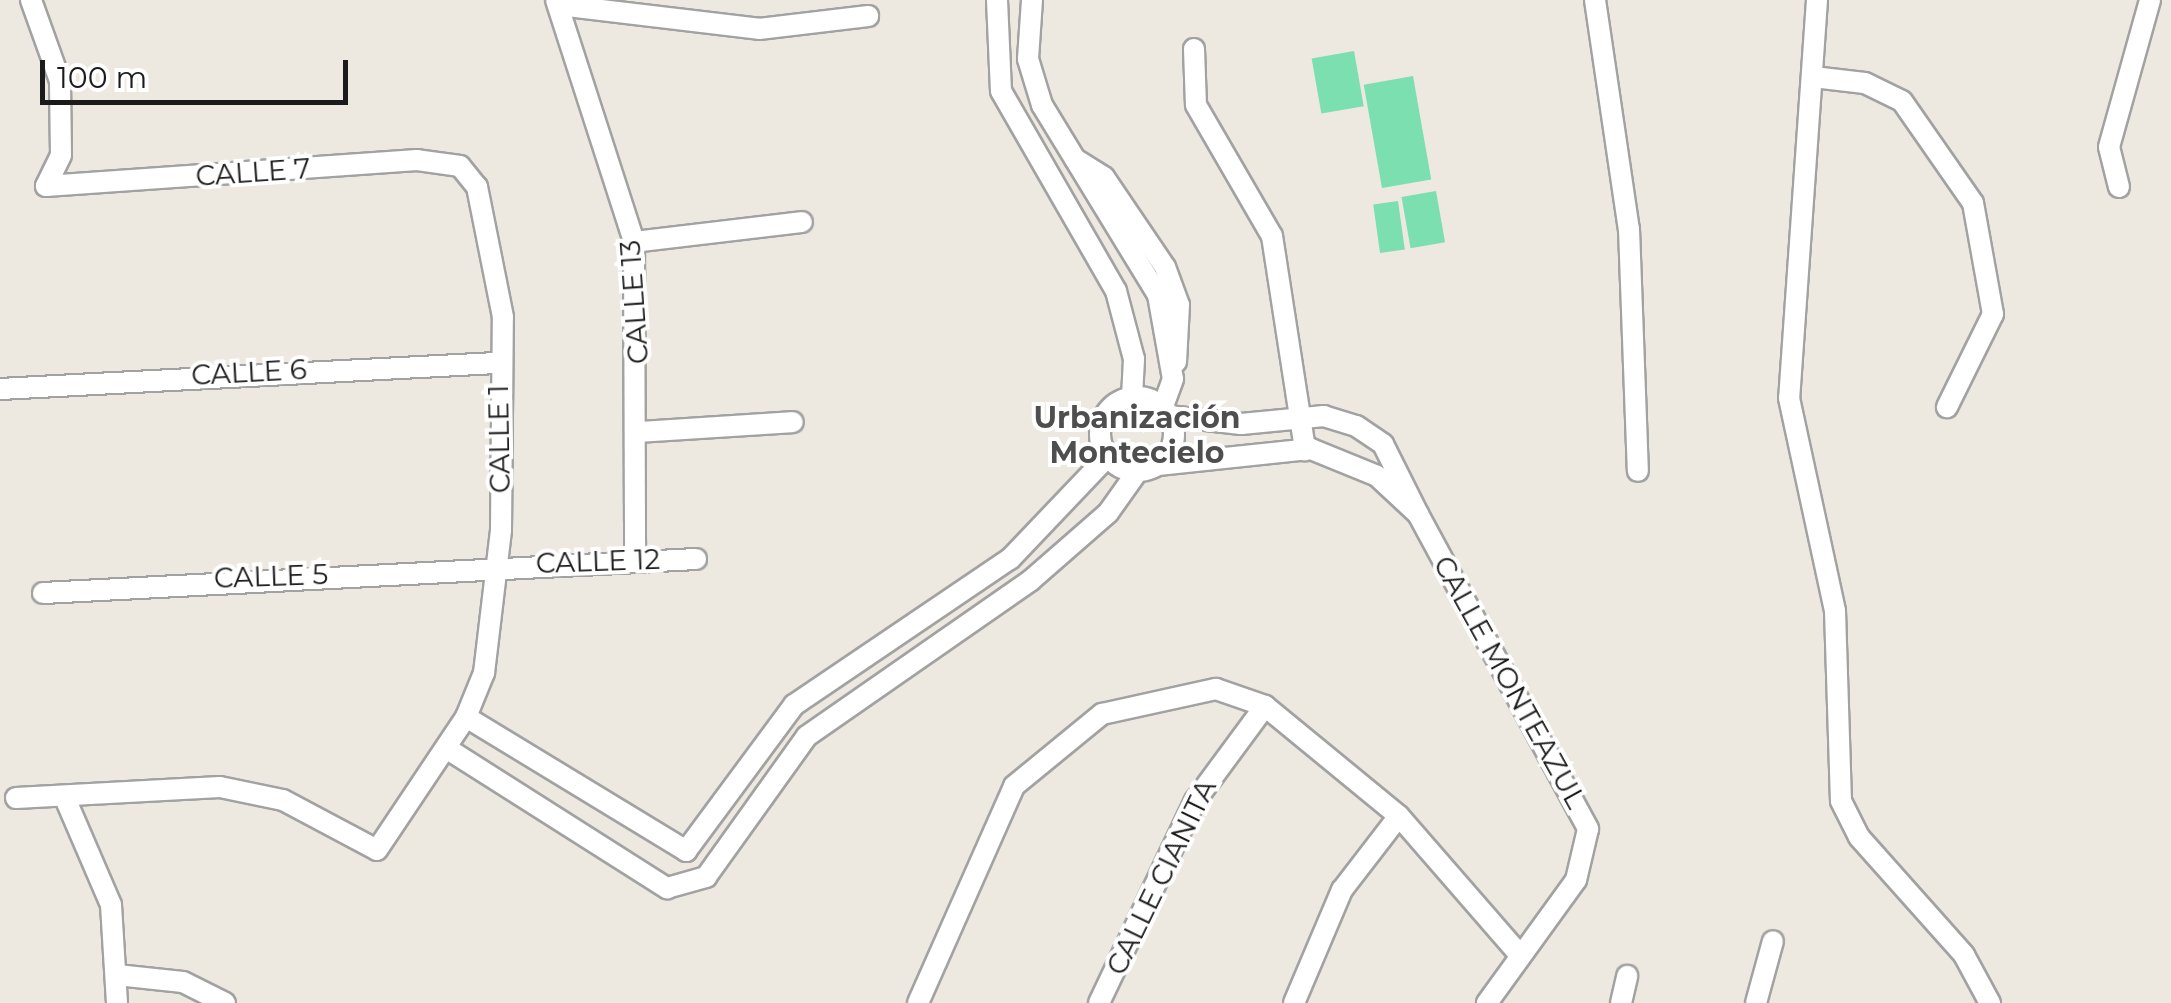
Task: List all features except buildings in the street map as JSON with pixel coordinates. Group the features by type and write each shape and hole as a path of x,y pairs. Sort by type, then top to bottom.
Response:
{"street":[{"name":"CALLE 7","path":"31,0 60,82 61,155 46,186 417,160 460,166"},
{"path":"996,0 1002,91 1116,291 1134,360 1132,397 1100,425 1108,457 1137,472"},
{"path":"446,748 667,888 706,877 807,736 1030,582 1108,514 1137,472 1158,466 1175,438 1167,412 1172,379 1158,295 1072,156 1033,80 1032,0"},
{"path":"1595,0 1629,229 1638,471"},
{"path":"1817,0 1790,398 1835,611 1841,801 1859,837 1964,955 1990,1003"},
{"path":"2119,187 2108,147 2150,0"},
{"path":"557,2 760,28 868,16"},
{"name":"CALLE 13","path":"557,2 634,242 639,432 635,556"},
{"path":"1194,49 1196,104 1272,236 1303,416 1305,450"},
{"path":"1813,77 1865,82 1902,101 1973,203 1993,314 1947,407"},
{"name":"CALLE 1","path":"65,798 220,786 284,800 377,850 466,717 492,640 500,566 498,363 496,262 478,188 460,166"},
{"path":"634,242 802,222"},
{"name":"CALLE 6","path":"0,389 498,363"},
{"path":"1132,397 1167,412"},
{"name":"CALLE MONTEAZUL","path":"1167,412 1242,424 1303,416 1356,426 1383,444 1588,829 1576,880 1518,953 1487,1003"},
{"path":"639,432 793,422"},
{"name":"CALLE MONTEAZUL","path":"1158,466 1305,450 1347,457 1418,514"},
{"path":"466,717 686,851 794,705 1010,559 1108,457"},
{"name":"CALLE 12","path":"500,566 635,556 696,559"},
{"name":"CALLE 5","path":"43,593 500,566"},
{"path":"918,1003 1014,786 1051,748 1102,714 1162,697 1216,688 1265,706 1399,816 1518,953"},
{"name":"CALLE CIANITA","path":"1099,1003 1195,801 1265,706"},
{"path":"16,798 65,798 112,905 117,1003"},
{"path":"1294,1003 1342,890 1399,816"},
{"path":"1756,1003 1773,941"},
{"path":"117,975 184,982 225,1003"},
{"path":"1621,1003 1628,976"}],"green space":[{"path":"1354,51 1364,106 1321,114 1312,58"},
{"path":"1413,76 1431,179 1382,188 1364,85"},
{"path":"1436,191 1445,242 1411,248 1402,197"},
{"path":"1398,201 1405,250 1380,253 1373,204"}],"district":[{"name":"Urbanización Montecielo","path":"1137,435"}]}
